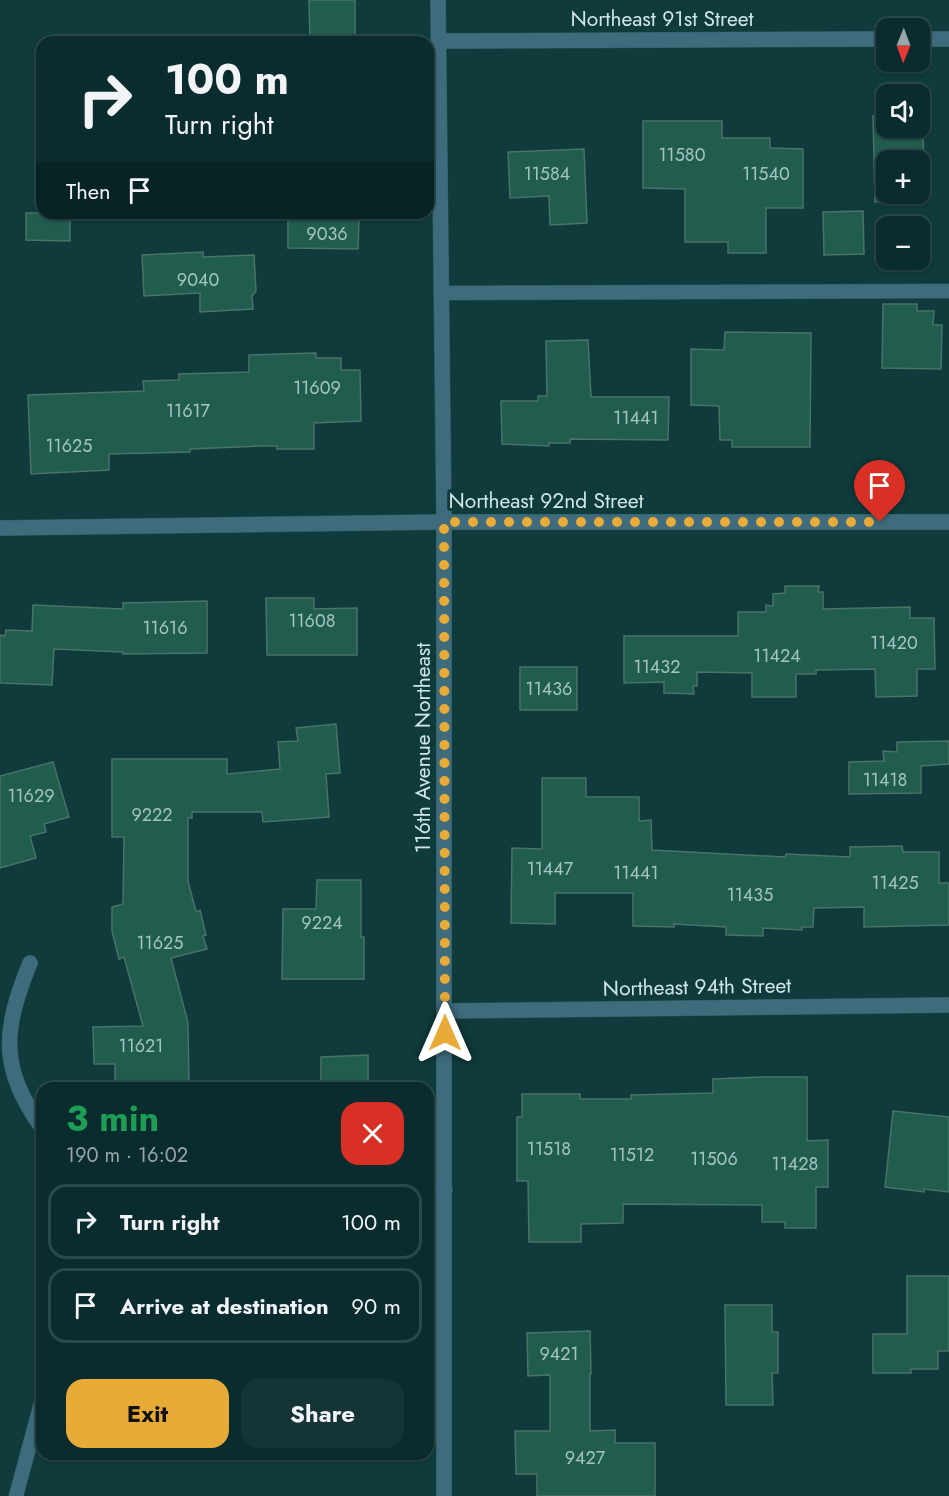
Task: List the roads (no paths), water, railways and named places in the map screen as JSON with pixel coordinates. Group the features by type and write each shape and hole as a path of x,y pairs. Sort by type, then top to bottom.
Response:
{"street":[{"name":"116th Avenue Northeast","path":"438,0 444,522 444,1496"},
{"name":"Northeast 91st Street","path":"438,41 876,39"},
{"path":"930,39 949,39"},
{"name":"Northeast 92nd Street","path":"0,528 444,522 949,522"},
{"path":"30,963 3,1030 2,1049 9,1082 27,1113 36,1122"},
{"name":"Northeast 94th Street","path":"445,1011 949,1005"},
{"path":"434,1190 445,1190"}],"lane":[{"path":"442,293 949,291"},
{"path":"16,1496 36,1422"}]}
